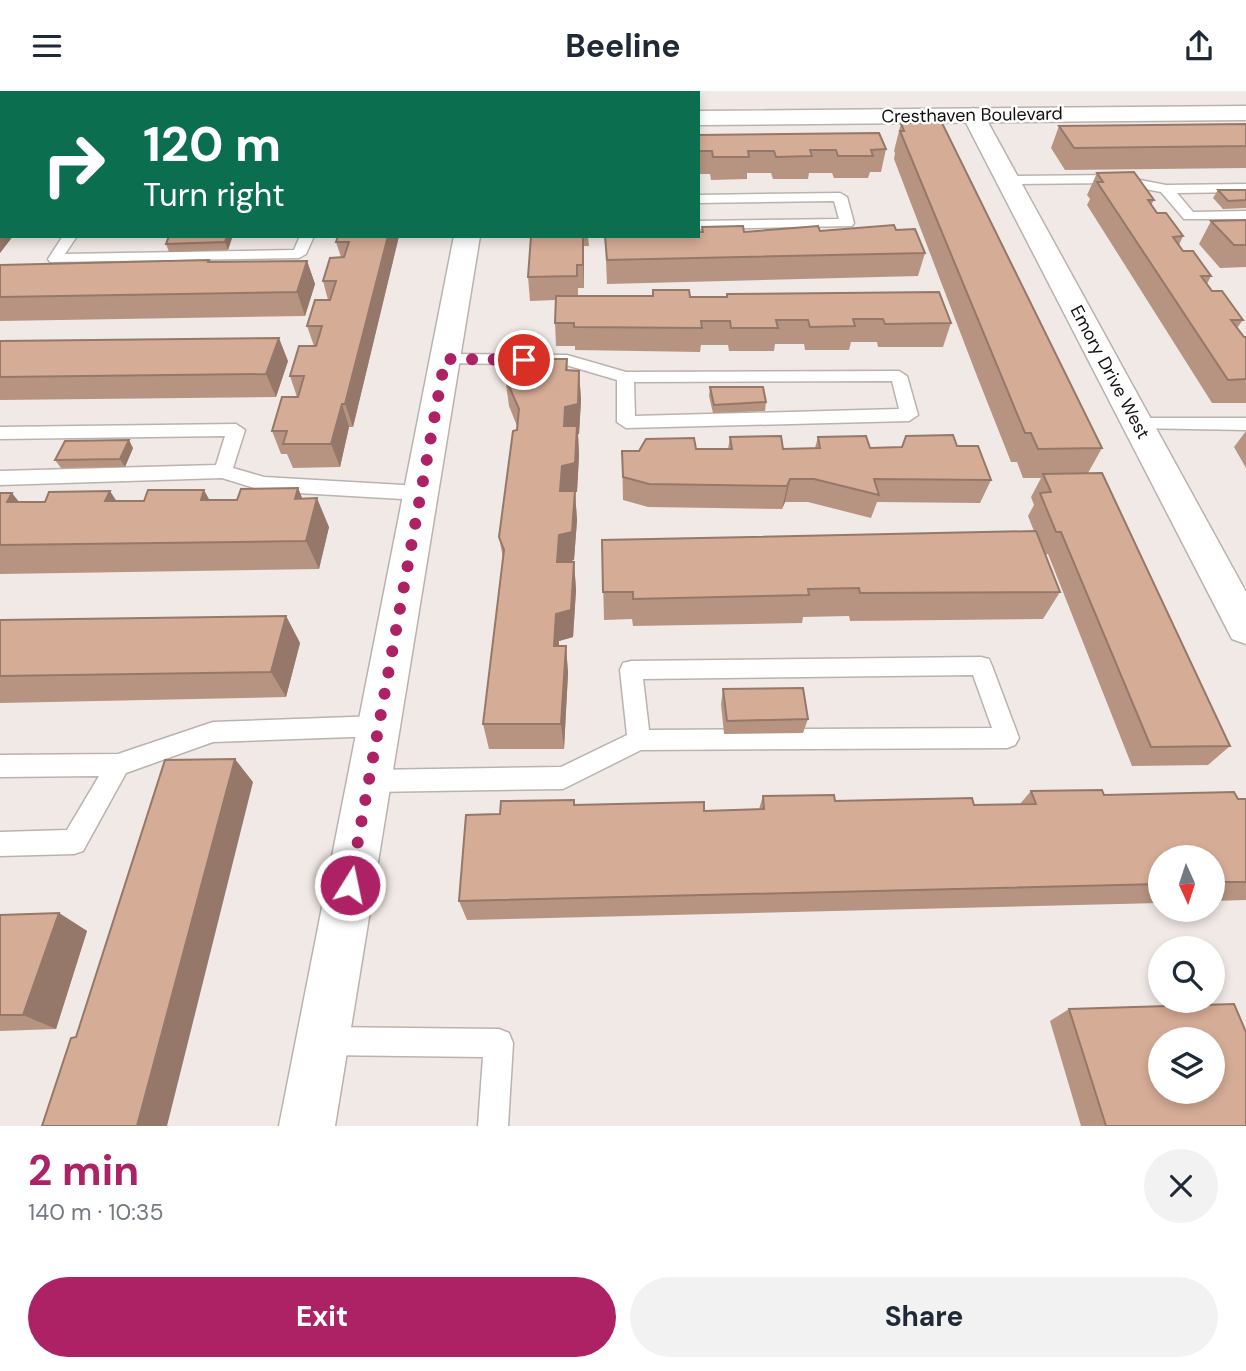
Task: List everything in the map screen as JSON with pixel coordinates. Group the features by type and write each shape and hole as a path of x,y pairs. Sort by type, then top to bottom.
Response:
{"street":[{"name":"Cresthaven Boulevard","path":"700,118 1246,113"},
{"name":"Emory Drive West","path":"973,115 1246,628"},
{"path":"307,1126 467,238"}],"lane":[{"path":"1007,180 1114,179 1166,189 1246,188"},
{"path":"1166,189 1189,216 1246,215"},
{"path":"700,199 840,197 848,223 700,225"},
{"path":"69,238 55,258 299,254 306,238"},
{"path":"445,359 566,360 625,377 899,376 909,415 626,422 625,377"},
{"path":"1138,424 1246,424"},
{"path":"0,433 236,430 223,471"},
{"path":"0,478 223,471 264,484 420,493"},
{"path":"369,781 563,778 639,740 1007,738 981,666 631,670 639,740"},
{"path":"0,766 118,765 213,732 379,726"},
{"path":"0,844 74,842 118,765"},
{"path":"322,1041 499,1043 494,1126"}],"building":[{"path":"901,123 942,123 1102,448 1038,449 1031,433 1025,433 900,131 904,131"},
{"path":"1246,124 1246,146 1074,148 1059,126"},
{"path":"879,133 886,149 871,150 873,156 838,156 836,150 810,150 812,156 776,157 774,151 748,151 749,157 713,157 712,151 700,151 700,135"},
{"path":"1134,172 1154,200 1148,200 1157,213 1166,213 1183,236 1173,237 1183,251 1193,251 1211,276 1201,276 1212,291 1222,291 1243,320 1231,320 1246,337 1246,379 1228,380 1097,182 1103,182 1097,173"},
{"path":"1218,190 1246,190 1246,200 1228,201"},
{"path":"1246,220 1246,245 1234,245 1211,221"},
{"path":"894,225 896,230 915,229 925,253 607,260 605,238 700,238 702,227 743,226 744,232 818,226 820,231"},
{"path":"168,238 226,238 225,242 166,244"},
{"path":"337,238 387,238 345,404 342,404 331,444 283,444 287,431 272,431 282,397 298,397 304,376 290,376 299,346 316,346 322,326 307,326 315,300 330,300 336,281 323,281 330,258 344,257 349,242 336,242"},
{"path":"531,238 583,238 583,265 577,265 577,276 528,277"},
{"path":"209,260 208,262 307,261 297,292 0,297 0,265"},
{"path":"653,290 689,290 690,297 727,297 727,294 939,292 951,323 885,324 883,319 853,319 855,326 810,327 808,320 776,320 778,328 731,328 730,321 701,321 702,328 574,327 574,323 555,323 556,296 653,296"},
{"path":"279,338 266,374 0,377 0,341"},
{"path":"524,359 567,359 566,370 579,371 578,404 565,407 564,426 577,426 575,463 562,466 560,491 575,491 572,532 559,535 557,562 574,562 571,610 556,614 554,646 566,646 561,724 483,724 504,550 499,537 513,431 517,430 519,409 505,377 522,373"},
{"path":"710,387 763,387 766,402 714,405"},
{"path":"953,435 957,446 978,446 991,480 874,479 879,495 814,479 790,479 787,486 649,484 623,477 622,451 639,451 646,439 694,438 696,449 732,449 730,437 781,436 783,449 820,448 818,437 866,436 870,448 902,447 906,436"},
{"path":"129,440 120,459 55,460 65,441"},
{"path":"1102,473 1230,746 1151,747 1061,532 1056,532 1040,493 1051,492 1043,474"},
{"path":"298,488 295,499 317,498 306,541 0,545 0,493 12,493 7,502 45,502 49,492 110,491 105,501 144,501 148,490 204,490 201,500 237,500 241,489"},
{"path":"1036,531 1060,592 860,593 859,588 808,589 809,595 633,599 633,592 603,592 602,540"},
{"path":"286,616 271,672 0,676 0,620"},
{"path":"803,688 808,719 727,721 723,689"},
{"path":"235,759 137,1126 42,1126 71,1038 76,1037 165,760"},
{"path":"1102,790 1104,795 1234,792 1238,799 1246,799 1246,882 1225,882 1225,845 1148,845 1148,884 459,901 466,815 500,814 501,801 574,800 574,805 704,802 704,811 764,809 763,796 834,795 835,801 972,798 974,805 1036,804 1031,791"},
{"path":"59,913 23,1015 0,1015 0,915"},
{"path":"1225,1004 1234,1004 1246,1032 1246,1126 1106,1126 1069,1009 1148,1007 1148,1013 1225,1013"}],"route":[{"path":"350,885 445,359 524,360"}]}
